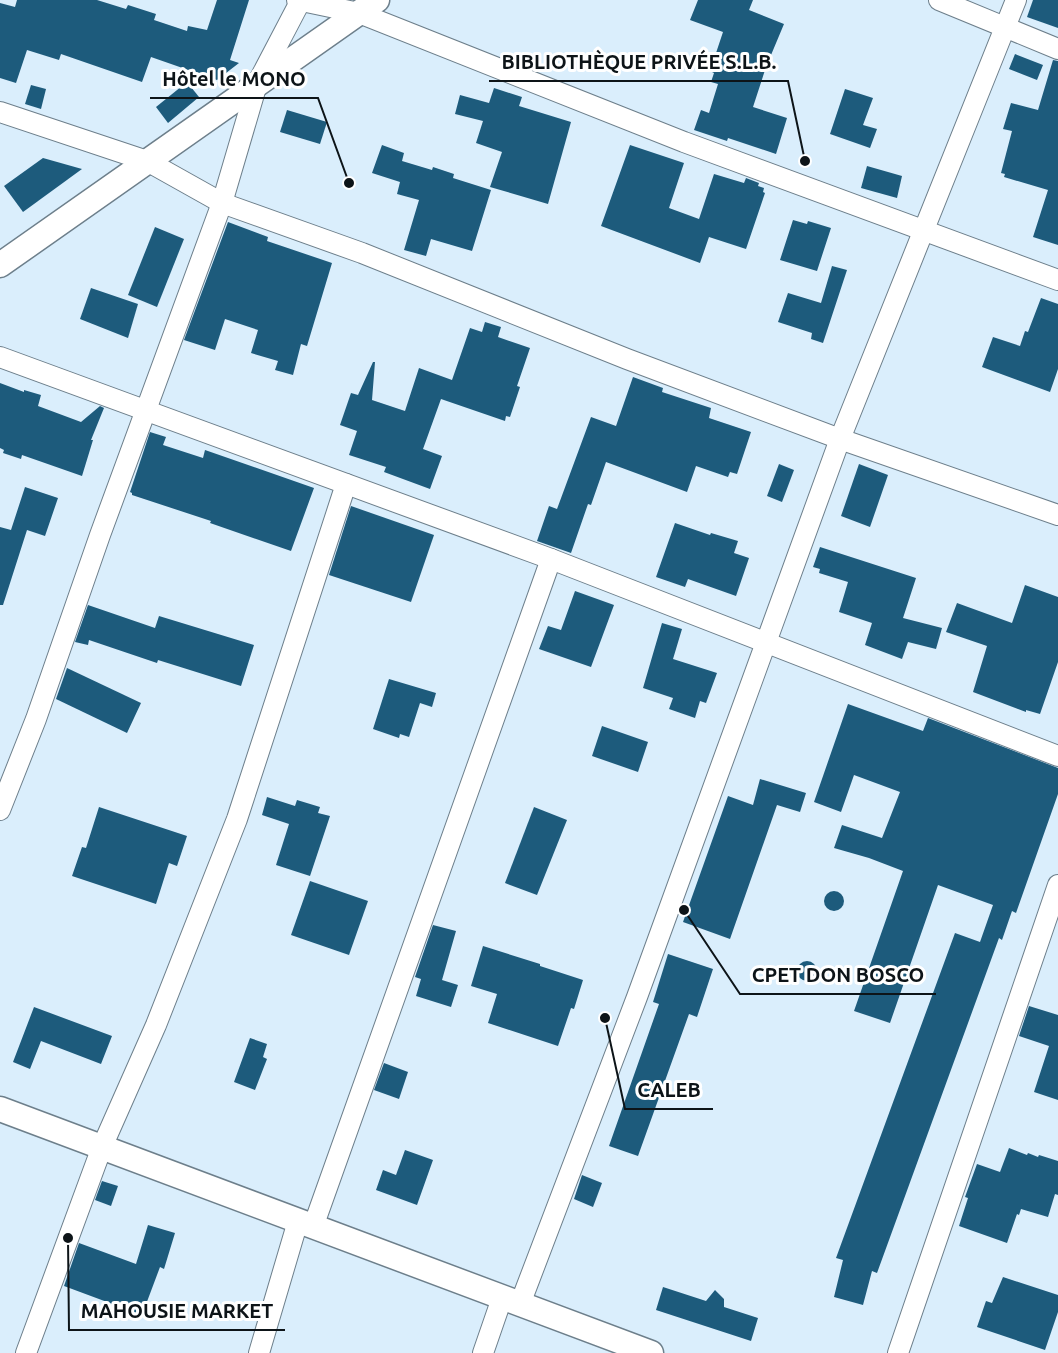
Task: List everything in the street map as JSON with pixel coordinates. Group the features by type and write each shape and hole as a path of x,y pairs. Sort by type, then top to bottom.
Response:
{"street":[{"path":"0,810 36,719 222,203 257,84 299,0 368,6 684,142 1058,280"},
{"path":"939,0 1058,49"},
{"path":"483,1353 511,1301 637,997 840,439 1007,28 1016,0"},
{"path":"0,265 368,6"},
{"path":"0,112 147,161 222,203 362,253 627,359 840,439 1058,515"},
{"path":"0,357 551,559 1058,756"},
{"path":"26,1353 102,1147 156,1025 237,819 346,484"},
{"path":"258,1353 551,559"},
{"path":"898,1353 1058,885"},
{"path":"0,1109 651,1353"}],"building":[{"path":"17,0 97,0 126,9 128,5 156,14 154,20 187,31 188,26 207,30 217,0 249,0 230,60 239,63 217,80 151,57 142,82 61,54 59,60 27,50 16,83 0,78 0,3 15,7"},
{"path":"698,0 753,0 749,10 784,24 766,67 753,107 787,118 776,154 728,138 727,141 694,130 701,110 709,113 718,84 711,82 714,73 710,71 723,32 690,20"},
{"path":"1033,0 1058,0 1058,28 1027,17"},
{"path":"1015,54 1043,65 1037,80 1009,69"},
{"path":"1053,60 1058,61 1058,245 1033,237 1048,190 1004,177 1005,174 1001,173 1012,131 1003,129 1011,103 1038,110"},
{"path":"187,82 199,97 168,123 156,107"},
{"path":"31,85 46,89 41,109 25,104"},
{"path":"494,88 522,97 519,106 571,122 548,204 490,187 502,152 476,143 483,121 455,114 460,95 489,103"},
{"path":"845,89 873,98 863,125 877,129 870,148 830,134"},
{"path":"287,110 327,122 320,144 280,132"},
{"path":"382,145 404,153 402,161 432,170 433,167 454,174 453,178 491,190 472,251 431,239 426,256 404,250 419,200 397,194 400,182 372,173"},
{"path":"630,145 684,163 669,208 699,219 714,174 744,183 746,178 759,183 758,186 764,188 765,193 746,249 709,237 700,263 601,226"},
{"path":"43,158 82,169 23,212 4,186"},
{"path":"867,166 902,176 897,198 861,188"},
{"path":"793,220 807,224 808,221 831,228 817,271 780,260"},
{"path":"228,222 268,237 267,241 332,263 307,346 301,344 293,375 275,370 278,361 251,353 258,330 225,319 215,350 184,340"},
{"path":"155,227 184,239 157,307 128,295"},
{"path":"832,266 847,270 823,343 811,339 812,333 778,322 788,293 821,303"},
{"path":"91,288 138,304 128,338 80,319"},
{"path":"1041,298 1058,304 1058,369 1050,392 982,367 993,337 1020,346"},
{"path":"485,322 501,327 498,337 530,348 517,386 520,387 510,417 506,416 505,421 441,399 423,449 442,456 430,489 384,472 386,467 349,455 357,431 340,425 351,393 358,395 373,362 375,362 372,400 405,411 419,368 452,380 470,328 482,332"},
{"path":"633,377 663,388 662,392 711,408 709,418 751,432 737,474 730,472 728,477 696,466 687,492 606,462 571,553 537,541 549,506 557,509 591,417 616,426"},
{"path":"0,383 24,392 24,390 41,395 38,406 81,422 100,406 104,408 91,440 93,440 82,476 22,455 21,459 3,453 4,450 0,448"},
{"path":"150,432 166,437 163,445 203,458 205,450 314,488 291,551 132,495 130,492"},
{"path":"779,464 794,470 782,502 767,496"},
{"path":"859,464 888,475 870,527 841,516"},
{"path":"25,487 58,498 45,536 27,530 3,605 0,605 0,527 11,530"},
{"path":"351,506 434,535 411,602 329,575"},
{"path":"675,523 710,535 711,533 738,541 734,553 749,558 736,596 688,579 685,587 656,577"},
{"path":"820,547 916,578 903,618 942,628 936,649 908,642 902,659 865,645 872,623 839,612 848,582 819,573 820,569 813,567"},
{"path":"1025,585 1058,597 1058,662 1040,714 1026,710 1026,712 973,692 987,646 946,632 957,603 1012,623"},
{"path":"575,591 614,605 591,667 539,649 548,626 561,630"},
{"path":"88,605 155,628 159,616 254,645 241,686 158,660 157,663 89,640 88,645 75,642"},
{"path":"662,623 682,629 673,659 717,673 706,703 700,701 695,718 669,709 673,698 643,688"},
{"path":"67,668 141,703 127,733 56,699"},
{"path":"389,679 436,693 432,707 420,703 409,737 400,734 399,738 373,729"},
{"path":"848,704 923,731 928,718 1058,768 1058,794 1016,913 1012,911 1002,940 999,938 877,1273 872,1271 863,1305 834,1297 843,1260 836,1258 955,933 980,942 993,905 938,885 890,1023 854,1011 903,871 834,848 842,825 882,838 900,792 854,775 841,812 814,802"},
{"path":"602,726 648,742 638,772 592,756"},
{"path":"760,779 806,793 800,812 777,805 730,939 683,922 728,796 753,805"},
{"path":"267,797 295,806 297,800 320,807 318,813 330,816 310,876 276,865 289,824 262,815"},
{"path":"99,807 187,836 177,866 169,863 156,904 72,876 82,847 86,848"},
{"path":"534,807 567,820 537,895 505,883"},
{"path":"310,881 368,901 349,955 291,935"},
{"path":"834,891 841,894 844,901 841,908 834,911 827,908 824,901 827,894"},
{"path":"433,925 456,931 442,980 458,985 451,1007 416,996 421,979 415,977"},
{"path":"483,946 583,980 574,1009 571,1008 558,1046 488,1023 497,994 471,986"},
{"path":"668,954 713,969 697,1017 689,1014 638,1156 609,1146 659,1004 653,1002"},
{"path":"807,961 814,964 817,971 814,978 807,981 800,978 797,971 800,964"},
{"path":"1029,1006 1058,1015 1058,1100 1034,1092 1049,1046 1019,1036"},
{"path":"34,1007 112,1036 101,1064 41,1041 30,1069 13,1062"},
{"path":"250,1038 267,1044 263,1057 267,1059 255,1090 234,1082"},
{"path":"384,1063 408,1072 399,1099 374,1090"},
{"path":"1009,1148 1027,1155 1028,1153 1038,1157 1039,1155 1058,1161 1058,1195 1055,1194 1048,1217 1021,1209 1007,1243 959,1226 968,1198 965,1197 977,1164 1000,1172"},
{"path":"405,1150 433,1160 417,1205 376,1190 383,1170 396,1175"},
{"path":"582,1175 602,1183 593,1207 574,1199"},
{"path":"102,1181 118,1186 111,1206 95,1200"},
{"path":"148,1225 175,1233 164,1269 160,1267 142,1315 64,1286 79,1243 136,1264"},
{"path":"1003,1277 1058,1295 1058,1312 1045,1350 977,1327 986,1301 992,1303"},
{"path":"663,1287 706,1301 715,1290 724,1299 724,1307 758,1318 751,1341 656,1310"}],"place":[{"name":"BIBLIOTHÈQUE PRIVÉE S.L.B.","path":"805,161"},
{"name":"Hôtel le MONO","path":"349,183"},
{"name":"CPET DON BOSCO","path":"684,910"},
{"name":"CALEB","path":"605,1018"},
{"name":"MAHOUSIE MARKET","path":"68,1238"}]}
